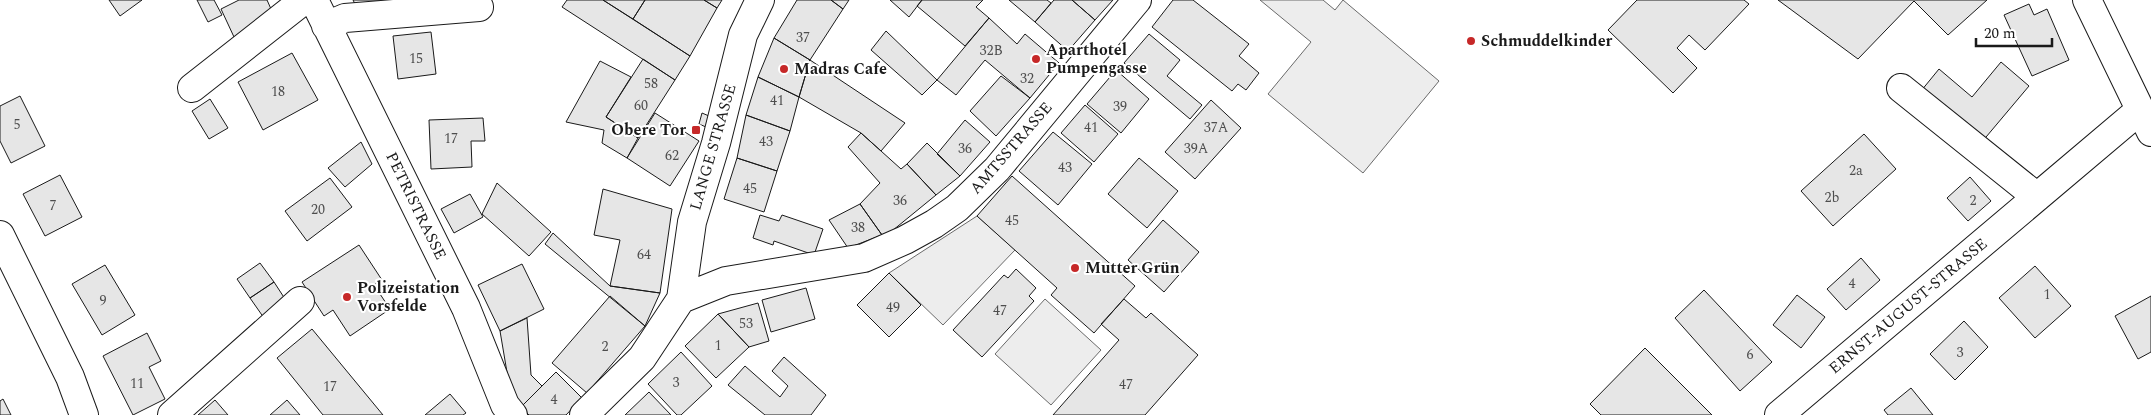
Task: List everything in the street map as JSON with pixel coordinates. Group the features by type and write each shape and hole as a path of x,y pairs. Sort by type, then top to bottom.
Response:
{"street":[{"path":"192,88 304,0"},
{"name":"PETRISTRASSE","path":"314,0 466,308 504,405 513,415"},
{"name":"LANGE STRASSE","path":"680,299 692,222 716,142 743,35 760,0"},
{"name":"AMTSSTRASSE","path":"680,299 726,281 864,258 905,240 934,224 957,208 997,169 1137,0"},
{"path":"2087,0 2145,121"},
{"path":"326,26 345,18 479,7"},
{"path":"1901,88 2037,197"},
{"name":"ERNST-AUGUST-STRASSE","path":"1779,415 2037,197 2145,121"},
{"path":"0,235 70,377 84,415"},
{"path":"584,415 642,358 680,299"},
{"path":"172,415 300,301"}],"shaded area":[{"path":"1260,0 1323,0 1335,10 1343,0 1439,81 1363,173 1268,94 1311,42"},
{"path":"977,216 1015,250 943,325 889,273"},
{"path":"1045,299 1101,350 1051,405 995,354"}],"building":[{"path":"109,0 142,0 120,16"},
{"path":"197,0 214,0 222,15 208,22"},
{"path":"239,0 267,0 275,18 234,37 221,9"},
{"path":"353,0 396,0 355,4"},
{"path":"567,0 603,0 690,56 675,80 562,7"},
{"path":"603,0 645,0 633,19"},
{"path":"645,0 704,0 717,8 690,56 633,19"},
{"path":"704,0 722,0 717,8"},
{"path":"797,0 831,0 843,9 810,60 774,38"},
{"path":"831,0 849,0 843,9"},
{"path":"890,0 922,0 909,17"},
{"path":"922,0 983,0 976,7 989,18 965,46 917,6"},
{"path":"1009,0 1047,0 1051,3 1035,22"},
{"path":"1054,0 1072,0 1095,20 1068,51 1035,22"},
{"path":"1072,0 1113,0 1095,20"},
{"path":"1173,0 1193,0 1249,44 1239,56 1259,73 1246,90 1238,84 1232,91 1152,27"},
{"path":"1637,0 1744,0 1749,4 1705,50 1689,35 1677,48 1697,68 1673,93 1608,30"},
{"path":"1778,0 1987,0 1948,35 1914,1 1858,59"},
{"path":"2029,4 2034,15 2047,9 2069,60 2032,76 2004,15"},
{"path":"989,18 1017,44 1025,34 1059,63 1030,98 985,60 956,95 937,80"},
{"path":"886,31 937,80 922,95 871,50"},
{"path":"431,32 436,74 398,79 393,36"},
{"path":"1149,34 1180,60 1167,76 1202,105 1190,119 1124,63"},
{"name":"Madras Cafe","path":"774,38 810,60 799,97 758,77"},
{"path":"292,53 318,100 263,130 238,82"},
{"path":"643,59 675,80 638,138 606,117"},
{"path":"810,60 905,123 881,151 861,133 799,97"},
{"path":"600,61 631,77 606,117 638,138 627,158 602,143 604,130 566,122"},
{"path":"2001,62 2029,86 1981,143 1921,91 1939,69 1972,97"},
{"path":"1116,70 1149,99 1121,133 1087,104"},
{"path":"1001,76 1030,98 996,136 970,111"},
{"path":"758,77 799,97 790,131 746,115"},
{"path":"20,96 45,146 11,163 0,141 0,106"},
{"path":"210,99 228,128 209,139 192,111"},
{"path":"1211,100 1241,128 1195,179 1165,152"},
{"path":"1085,105 1118,134 1094,162 1061,133"},
{"path":"655,113 699,141 670,186 627,158"},
{"path":"702,113 709,116 706,127 699,124"},
{"path":"746,115 790,131 777,171 737,158"},
{"path":"483,118 485,141 471,141 472,167 431,169 429,120"},
{"path":"965,120 990,142 960,176 937,154"},
{"path":"1053,132 1092,164 1058,205 1019,171"},
{"path":"861,133 901,169 907,164 936,195 887,235 882,235 860,204 880,183 848,147"},
{"path":"1864,134 1896,169 1833,226 1801,191"},
{"path":"361,142 372,164 345,187 328,168"},
{"path":"927,143 960,176 936,195 907,164"},
{"path":"737,158 777,171 764,212 724,199"},
{"path":"1139,158 1178,191 1147,228 1108,194"},
{"path":"60,175 82,217 45,236 23,194"},
{"name":"Mutter Grün","path":"1012,176 1135,286 1094,333 1051,295 1057,288 977,216"},
{"path":"1970,177 1991,201 1968,221 1947,198"},
{"path":"330,178 352,207 307,241 285,211"},
{"path":"497,183 551,232 529,256 482,214"},
{"path":"603,189 672,209 660,293 610,286 620,240 594,235"},
{"path":"470,194 483,217 454,233 441,209"},
{"path":"860,204 882,235 848,248 829,220"},
{"path":"760,215 779,221 782,215 823,229 814,255 774,241 773,245 753,238"},
{"path":"1163,220 1199,252 1164,292 1128,260"},
{"path":"553,233 610,286 660,293 645,326 545,244"},
{"name":"Polizeistation Vorsfelde","path":"359,245 382,280 374,285 390,309 350,336 333,310 324,316 302,282"},
{"path":"1861,258 1880,280 1846,310 1827,289"},
{"path":"260,263 274,282 250,298 237,279"},
{"path":"522,264 544,309 500,331 478,285"},
{"path":"105,265 135,315 102,335 72,284"},
{"path":"2035,266 2071,306 2035,338 1999,298"},
{"path":"1016,269 1036,288 1029,296 1034,301 982,357 953,330 1004,275 1008,278"},
{"path":"889,273 921,305 889,337 857,305"},
{"path":"274,282 287,302 264,318 250,298"},
{"path":"806,288 815,319 771,332 762,300"},
{"path":"1704,290 1772,362 1740,391 1675,318"},
{"path":"1797,295 1825,317 1801,348 1773,325"},
{"path":"610,296 645,326 587,393 552,363"},
{"path":"2151,296 2151,352 2138,359 2115,316"},
{"path":"1124,299 1146,318 1151,313 1198,355 1145,415 1053,415 1119,340 1101,324"},
{"path":"758,303 769,341 749,347 718,314"},
{"path":"718,314 749,347 716,378 685,346"},
{"path":"527,318 531,375 542,386 521,407 510,390 500,331"},
{"path":"1964,321 1988,347 1955,380 1930,354"},
{"path":"312,329 383,415 323,415 277,358"},
{"path":"147,333 161,361 149,367 165,399 133,415 103,356"},
{"path":"1645,348 1712,415 1601,415 1590,404"},
{"path":"681,352 712,386 681,415 677,415 648,384"},
{"path":"784,357 826,395 811,415 765,415 728,385 745,366 780,397 788,386 772,371"},
{"path":"556,372 582,398 566,415 529,415 521,407"},
{"path":"1911,388 1933,415 1888,415 1884,410"},
{"path":"649,392 671,415 625,415"},
{"path":"450,394 466,413 463,415 425,415"},
{"path":"3,399 11,415 0,415 0,401"},
{"path":"215,400 228,415 198,415"},
{"path":"287,400 300,415 270,415"}],"place":[{"name":"Schmuddelkinder","path":"1471,41"},
{"name":"Aparthotel Pumpengasse","path":"1036,59"},
{"name":"Madras Cafe","path":"784,69"},
{"name":"Obere Tor","path":"696,130"},
{"name":"Mutter Grün","path":"1075,268"},
{"name":"Polizeistation Vorsfelde","path":"347,297"}]}
